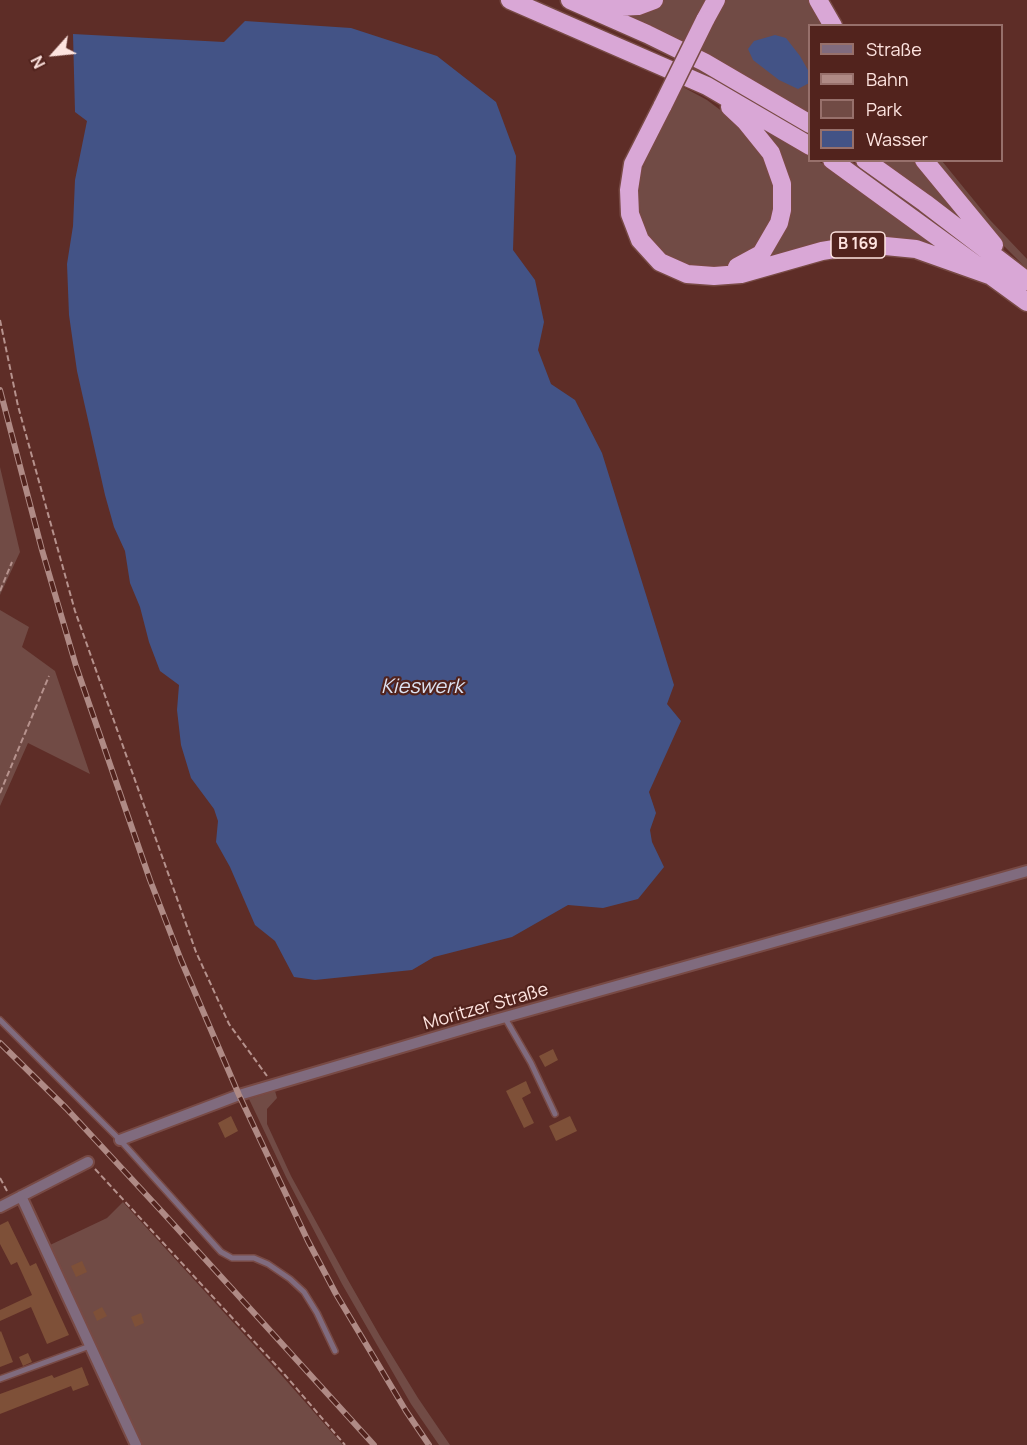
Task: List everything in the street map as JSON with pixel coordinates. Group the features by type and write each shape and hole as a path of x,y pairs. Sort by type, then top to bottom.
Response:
{"highway":[{"name":"B 169","path":"510,0 706,86 808,145"},
{"path":"570,0 704,62 808,123"},
{"path":"590,8 638,6 654,0"},
{"name":"B 169","path":"716,0 633,164 629,190 630,214 640,240 660,262 687,274 714,276 741,274 822,251 865,244 916,249 992,276"},
{"path":"818,0 832,24"},
{"name":"B 169","path":"706,86 746,122 771,153 782,184 783,210 779,223 761,254 722,275"},
{"name":"B 169","path":"835,162 1027,302"},
{"path":"868,162 1021,275"},
{"path":"926,162 1021,275"}],"street":[{"name":"Moritzer Straße","path":"120,1140 239,1095 1027,871"},
{"path":"0,1207 88,1162"},
{"path":"17,1199 91,1346 136,1445"}],"lane":[{"path":"505,1018 531,1063 555,1114"},
{"path":"0,1020 120,1140 221,1252 232,1258 254,1258 268,1264 304,1292 335,1351"},
{"path":"0,1379 91,1346"}],"path":[{"path":"0,320 18,406 75,611 196,952 228,1024 275,1085"},
{"path":"0,591 12,562"},
{"path":"0,794 49,676"},
{"path":"88,1162 285,1376 345,1445"},
{"path":"0,1178 17,1199"}],"green space":[{"path":"663,0 705,0 684,43 621,14"},
{"path":"725,0 810,0 823,24 808,24 808,114 700,50"},
{"path":"683,87 707,100 743,127 773,172 776,213 759,248 730,266 692,267 671,258 651,241 638,214 637,201 642,170 652,145"},
{"path":"748,117 808,154 808,162 820,162 843,176 946,252 920,243 753,267 787,216"},
{"path":"879,162 917,162 961,220"},
{"path":"932,162 943,162 990,220 1027,259 1027,269 998,240"},
{"path":"0,467 20,552 0,595"},
{"path":"0,610 29,627 22,647 55,671 90,774 28,743 0,806"},
{"path":"275,1091 277,1098 267,1109 267,1124 291,1176 380,1336 450,1445 439,1445 411,1404 342,1284 286,1177 249,1099"},
{"path":"123,1202 343,1445 139,1445 50,1245 107,1218"}],"water":[{"name":"Kieswerk","path":"245,21 351,28 437,56 496,102 516,156 513,250 535,280 544,322 538,350 551,384 575,400 602,453 674,685 667,704 681,721 649,792 656,813 650,830 652,842 664,867 638,899 603,908 568,905 512,937 434,957 412,970 315,980 294,977 275,941 255,925 230,867 216,842 218,821 214,809 191,778 181,745 177,710 179,685 160,671 149,642 140,607 130,583 125,551 114,527 105,495 77,371 69,315 67,264 73,226 75,180 87,121 75,112 73,34 224,42"},
{"path":"775,35 786,38 808,70 808,84 798,89 779,80 753,60 748,49 754,41"}],"building":[{"path":"553,1049 558,1060 545,1067 539,1056"},
{"path":"526,1081 531,1093 522,1098 534,1123 524,1128 506,1091"},
{"path":"231,1116 238,1131 225,1138 218,1123"},
{"path":"570,1116 577,1131 556,1141 549,1126"},
{"path":"8,1221 30,1266 36,1263 69,1335 47,1344 31,1307 0,1321 0,1310 32,1295 17,1262 11,1265 0,1244 0,1225"},
{"path":"82,1261 87,1272 76,1277 71,1266"},
{"path":"102,1307 107,1316 97,1321 93,1312"},
{"path":"141,1313 144,1323 135,1327 131,1317"},
{"path":"0,1332 13,1362 0,1367"},
{"path":"28,1353 32,1362 23,1366 19,1357"},
{"path":"82,1367 89,1385 73,1391 71,1386 0,1414 0,1394"}],"railway":[{"path":"0,390 42,550 76,666 150,880 181,960 239,1095 308,1241 336,1294 429,1445"},
{"path":"0,1043 66,1108 374,1445"}]}
